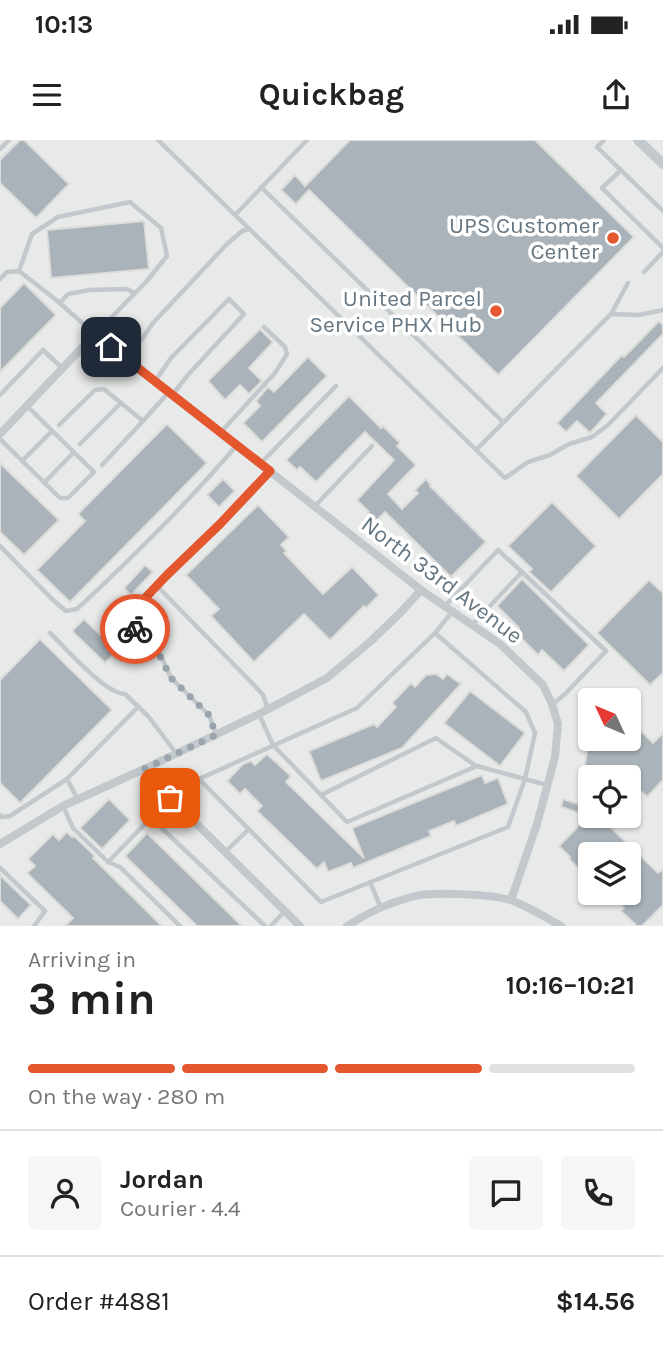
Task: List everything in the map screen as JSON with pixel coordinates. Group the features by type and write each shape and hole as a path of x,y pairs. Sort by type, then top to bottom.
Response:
{"street":[{"path":"638,140 663,164"},
{"path":"0,436 95,334"},
{"name":"North 33rd Avenue","path":"95,334 421,590 500,644 543,685 558,724 555,757 537,824 511,900"},
{"path":"0,844 63,806 268,710 327,678 371,641 421,590"},
{"path":"142,770 300,926"},
{"path":"347,926 413,896 446,894 511,900 561,926"}],"lane":[{"path":"0,149 9,140"},
{"path":"158,140 505,478 527,461 550,455 569,444 592,437 608,425 663,368"},
{"path":"235,215 307,140"},
{"path":"604,140 597,147 663,211"},
{"path":"621,170 602,188 663,250 644,272"},
{"path":"261,187 503,422"},
{"path":"0,279 7,272 19,271 95,334 167,256 161,228 130,202 58,217 32,234 19,271"},
{"path":"127,360 153,323 226,245 242,231 249,229"},
{"path":"476,450 611,314 628,283"},
{"path":"60,303 68,293 89,290 127,289 134,293"},
{"path":"102,465 244,314 229,299 171,358 155,381"},
{"path":"611,314 639,315 663,310"},
{"path":"221,433 275,373 287,354 285,347 264,327"},
{"path":"0,395 43,350 62,369"},
{"path":"261,464 336,386"},
{"path":"59,425 95,390 104,389 144,421"},
{"path":"80,444 121,403"},
{"path":"0,436 60,498 68,498 94,472 27,406"},
{"path":"22,461 52,430"},
{"path":"0,547 66,611 77,609 134,556 237,445"},
{"path":"315,506 372,446"},
{"path":"44,483 74,452"},
{"path":"216,735 209,715 171,678 160,656 129,622 128,616 270,471"},
{"path":"445,606 498,550 606,651 552,704"},
{"path":"472,625 522,572"},
{"path":"157,586 258,689 268,710"},
{"path":"435,633 526,712 535,733 525,779 508,827 321,902 199,779 357,708 435,633 453,611"},
{"path":"50,633 106,688 118,694 125,694 148,716 177,754"},
{"path":"0,816 10,817 67,779 138,707"},
{"path":"259,714 273,745 347,822 477,766"},
{"path":"321,795 436,738 477,766 548,785"},
{"path":"67,779 77,799"},
{"path":"108,862 170,798"},
{"path":"63,806 73,828 108,862 120,867 180,926"},
{"path":"151,818 265,926"},
{"path":"225,852 248,828"},
{"path":"0,868 45,911 34,926"},
{"path":"370,882 381,909"},
{"path":"271,926 285,912"}],"shaded area":[{"path":"0,140 663,140 663,926 0,926"}],"building":[{"path":"20,140 24,140 69,184 36,218 0,183 0,160"},
{"name":"United Parcel Service PHX Hub","path":"350,140 535,140 634,237 498,375 309,190 296,204 281,190 295,175 305,186"},
{"path":"144,221 149,269 51,278 47,230"},
{"path":"24,283 56,315 0,372 0,308"},
{"path":"659,321 663,325 663,334 596,403 607,414 590,433 577,421 566,432 557,423 622,355 624,357"},
{"path":"260,329 273,342 249,368 262,381 249,394 240,385 225,400 208,381"},
{"path":"308,357 327,376 262,442 243,423 260,406 256,401 268,387 274,392"},
{"path":"349,396 400,443 397,446 416,465 388,494 402,509 418,493 415,490 426,479 486,542 451,577 385,512 375,522 357,500 394,460 365,432 316,482 300,467 297,470 286,460"},
{"path":"636,415 663,442 663,474 619,519 576,476"},
{"path":"167,424 207,463 70,602 37,570 85,521 78,514"},
{"path":"0,463 59,520 24,555 0,532"},
{"path":"223,479 235,491 219,507 207,495"},
{"path":"552,502 596,546 551,592 529,572 532,569 508,546"},
{"path":"258,505 289,537 281,545 287,551 284,553 323,594 352,567 379,595 330,640 304,614 254,662 211,616 219,609 186,575"},
{"path":"145,565 153,572 131,595 124,588"},
{"path":"522,579 589,645 564,671 542,650 538,655 515,632 519,628 497,606"},
{"path":"649,580 663,593 663,673 650,685 597,633"},
{"path":"84,619 117,651 105,663 72,631"},
{"path":"40,639 112,710 20,803 0,783 0,680"},
{"path":"436,674 443,679 447,674 461,684 402,748 321,781 309,751 374,724 377,727 396,707 392,703 411,683 415,687 426,675"},
{"path":"470,691 525,733 500,766 444,723"},
{"path":"641,731 653,743 663,733 663,780 647,797 641,793 641,765 585,765 586,752 641,751"},
{"path":"267,754 291,776 286,782 364,858 352,828 482,775 485,783 498,778 508,804 456,826 454,821 429,831 431,836 353,868 351,863 328,872 324,862 317,869 257,811 262,806 245,789 240,794 227,781 243,764 251,761 255,765"},
{"path":"109,799 130,820 102,849 80,828"},
{"path":"563,799 578,804 578,813 561,807"},
{"path":"578,826 611,828 626,842 578,842 578,868 559,846"},
{"path":"67,832 95,856 93,858 162,926 65,926 73,918 27,873 35,866 28,859 53,834 59,840"},
{"path":"147,833 242,926 197,926 125,856"},
{"path":"641,857 658,873 663,869 663,905 642,926 637,926 621,911 624,908 621,905 641,905"},
{"path":"0,875 31,905 18,919 0,901"}],"way so far":[{"path":"135,629 160,656 171,678 209,715 216,735 142,770 170,798"}],"place":[{"name":"UPS Customer Center","path":"613,238"},
{"name":"United Parcel Service PHX Hub","path":"496,311"}],"route":[{"path":"111,347 270,471 128,616 135,629"}]}
